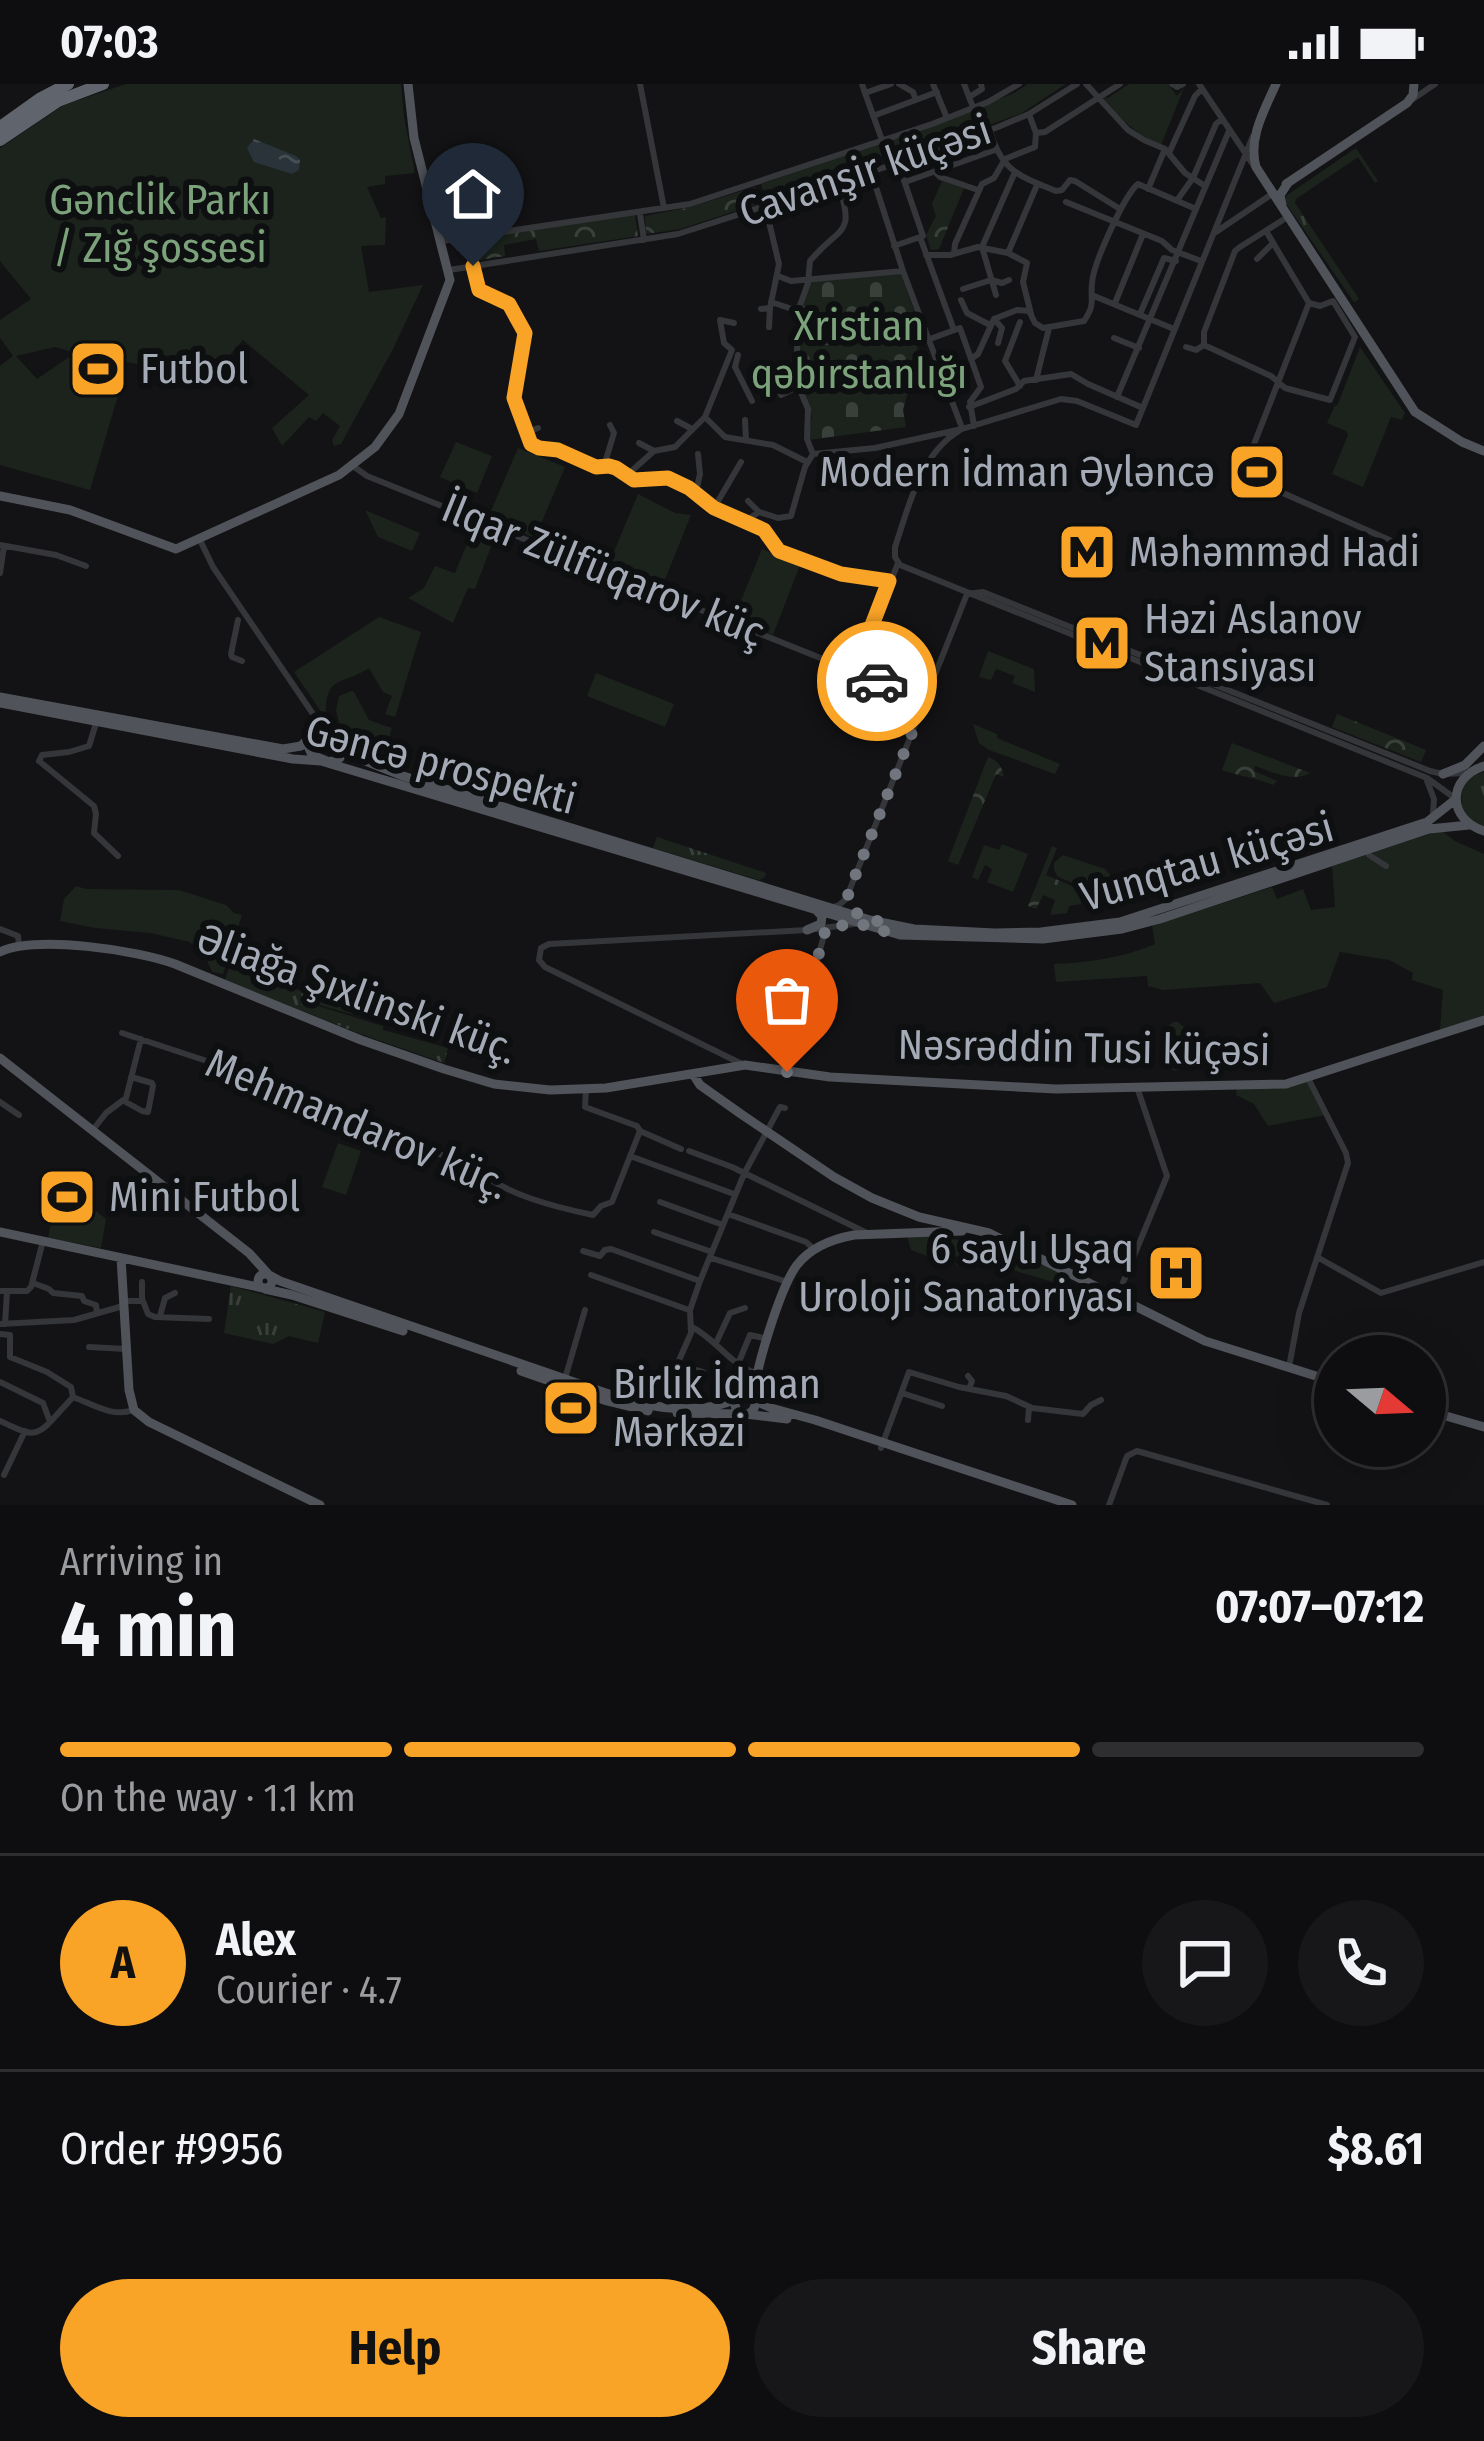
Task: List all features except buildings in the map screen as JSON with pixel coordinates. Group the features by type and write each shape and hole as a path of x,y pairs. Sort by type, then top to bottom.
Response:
{"highway":[{"path":"0,127 68,84"},
{"path":"0,140 58,101 103,84"}],"main road":[{"path":"0,496 70,510 172,548 200,540 320,485 353,466 381,440 403,406 450,280 414,139 408,84"},
{"path":"1276,84 1258,127 1252,152 1256,167 1340,306 1416,411 1478,448"},
{"path":"1272,194 1407,103 1418,84"},
{"path":"1288,183 1280,195 1283,207 1416,411"},
{"name":"Gəncə prospekti","path":"0,700 293,759 321,760 862,920"},
{"name":"Gəncə prospekti","path":"0,700 283,748 301,746 311,737"},
{"path":"324,734 334,739 342,751 332,762 309,751 311,737 324,734"},
{"name":"Gəncə prospekti","path":"334,739 363,760 403,776 862,920"},
{"path":"1443,774 1465,765 1484,746"},
{"path":"1477,767 1458,787 1456,799 1460,814 1478,830"},
{"path":"1428,824 1456,799"},
{"path":"1428,824 1478,830"},
{"name":"Vunqtau küçəsi","path":"862,920 888,929 957,939 1026,940 1122,929 1367,849 1428,824"},
{"name":"Vunqtau küçəsi","path":"888,929 1041,932 1120,922 1428,824"},
{"path":"807,930 820,924 822,916 816,910"},
{"name":"Əliağa Şıxlinski küç.","path":"0,952 19,945 146,955 361,1040 477,1080 532,1089 586,1090 745,1065"},
{"name":"Nəsrəddin Tusi küçəsi","path":"745,1065 830,1077 1057,1089 1278,1084 1484,1020"},
{"path":"721,1069 722,1054"},
{"path":"0,1058 257,1261 264,1282"},
{"path":"693,1074 700,1085 857,1190 932,1220 989,1233 1205,1341 1314,1375"},
{"path":"921,1233 932,1220"},
{"path":"744,1414 753,1409 756,1373 788,1282 814,1249 838,1238 869,1234 974,1230"},
{"path":"0,1232 239,1284 293,1287 646,1411 744,1414 802,1422 1072,1505"},
{"path":"121,1258 134,1410 320,1505"},
{"path":"744,1414 735,1408 738,1397 756,1373"},
{"path":"563,1382 666,1407 718,1407 749,1395 771,1408 1053,1505"},
{"path":"1446,1416 1484,1427"}],"street":[{"path":"640,84 664,208"},
{"path":"882,141 863,88 895,84 913,92 916,100"},
{"path":"964,84 974,107"},
{"path":"969,97 982,89 981,84"},
{"name":"Cavanşir küçəsi","path":"438,242 639,213 712,197 943,119 1019,84"},
{"name":"Cavanşir küçəsi","path":"449,270 678,234 990,130 1082,84"},
{"path":"1082,84 1128,130 1167,151 1184,173 1205,186"},
{"path":"1036,134 1120,84"},
{"path":"1172,84 1183,84"},
{"path":"1418,84 1434,84"},
{"path":"1407,103 1434,84"},
{"path":"1148,188 1201,86 1256,167"},
{"path":"873,116 935,88 943,119"},
{"path":"953,254 982,184 995,176 1002,162 1035,147 1029,114"},
{"path":"1177,201 1222,119"},
{"path":"748,501 759,512 791,516 813,454 874,448 962,429 1061,399 1136,425 1258,127"},
{"path":"990,130 1002,162 1015,172 1060,191 1070,180 1075,181 1120,208"},
{"path":"1118,398 1229,131"},
{"path":"905,182 995,150"},
{"path":"895,246 923,236 898,163"},
{"path":"871,172 962,429"},
{"path":"934,172 978,190"},
{"path":"996,295 982,247 1015,172"},
{"path":"813,454 806,440 808,409 792,370 798,311 810,261 847,221 838,183"},
{"path":"1009,253 1038,183"},
{"path":"926,255 982,247 1009,253 1027,263 1023,282 1037,325 1080,323 1088,316 1094,296 1092,280 1114,222 1134,185 1196,209"},
{"path":"1213,233 1272,194"},
{"path":"1066,202 1162,241 1178,257"},
{"path":"765,206 776,245 778,276 767,306 770,326"},
{"path":"1222,210 1224,219 1233,221"},
{"path":"639,213 644,240"},
{"path":"1204,345 1204,332 1237,249 1286,218"},
{"path":"1204,345 1271,376 1286,388 1325,401 1334,397 1355,339 1340,306 1331,300 1320,306 1309,304 1265,231"},
{"path":"1114,303 1143,234"},
{"path":"920,237 954,330"},
{"path":"1257,259 1273,243"},
{"path":"1140,314 1164,258 1201,262"},
{"path":"473,266 479,290 509,304 525,333 514,398 525,433 535,447 558,450 596,467 616,468 644,481 668,478 714,508 764,530 774,547 794,557 841,574 889,581"},
{"path":"778,276 788,281 903,271"},
{"path":"963,289 1009,280"},
{"path":"1094,296 1174,329"},
{"path":"961,300 968,314 1002,328 998,343"},
{"path":"1309,304 1243,477 1403,546"},
{"path":"767,306 798,311"},
{"path":"971,358 978,354 992,322 1017,310 1031,314"},
{"path":"720,320 728,314"},
{"path":"720,320 734,323"},
{"path":"720,320 724,343 749,365"},
{"path":"1005,362 1019,322"},
{"path":"930,339 960,328 982,390 970,400 974,426"},
{"path":"1036,380 1048,328"},
{"path":"1114,338 1139,348"},
{"path":"1186,347 1196,350 1204,345"},
{"path":"735,353 735,367 752,401"},
{"path":"627,476 655,452 690,437 705,417 735,353"},
{"path":"994,359 1005,362 1020,386"},
{"path":"969,407 1024,382 1072,374 1143,408"},
{"path":"782,395 797,387"},
{"path":"710,406 722,408"},
{"path":"705,417 721,435 773,445 807,462"},
{"path":"745,420 746,442"},
{"path":"677,421 690,437"},
{"path":"604,466 614,434 610,425"},
{"path":"525,433 538,428"},
{"path":"854,672 898,563 895,547 926,465 941,442 962,429"},
{"path":"773,445 780,431"},
{"path":"640,443 655,452"},
{"path":"695,493 698,454"},
{"path":"714,508 741,462"},
{"name":"İlqar Zülfüqarov küç","path":"353,466 367,476 925,700"},
{"path":"744,522 759,512"},
{"path":"200,540 213,567 334,739"},
{"path":"0,573 2,546 56,555 86,566"},
{"path":"898,563 967,594 983,592 1357,746 1435,782 1456,799"},
{"path":"831,907 848,894 967,594"},
{"path":"238,620 231,654 242,661"},
{"path":"311,737 313,714"},
{"path":"97,721 89,746 39,759 94,806 94,833 118,856"},
{"path":"1357,746 1443,774 1477,767"},
{"path":"1420,775 1430,785 1434,800 1428,824"},
{"path":"1367,849 1386,866"},
{"path":"745,1065 545,967 539,960 541,948 826,928 862,920 849,905 848,894"},
{"path":"0,928 15,934 19,945"},
{"path":"781,1071 794,1043 826,928"},
{"name":"Mehmandarov küç.","path":"122,1033 233,1070 353,1118 476,1169 508,1189 593,1215 612,1202 630,1156"},
{"path":"92,1131 124,1101 141,1039"},
{"path":"124,1101 148,1112 154,1086 131,1077"},
{"path":"1288,1367 1297,1320 1348,1158 1308,1078"},
{"path":"1117,1297 1167,1176 1136,1088"},
{"path":"586,1090 585,1107 637,1126 869,1234"},
{"path":"0,1102 20,1115"},
{"path":"666,1407 700,1281 744,1174 780,1108 785,1108"},
{"path":"640,1131 630,1156 735,1195"},
{"path":"660,1202 723,1225"},
{"path":"728,1214 814,1249"},
{"path":"653,1232 788,1282"},
{"path":"43,1241 33,1283 26,1291 4,1291 2,1324 74,1320 142,1300"},
{"path":"584,1251 600,1256 611,1250 700,1281"},
{"path":"1317,1257 1382,1293 1484,1262"},
{"path":"591,1275 702,1320"},
{"path":"142,1282 148,1314 209,1319"},
{"path":"33,1283 50,1288 53,1294 82,1297 96,1305 97,1315"},
{"path":"160,1316 165,1298 176,1293"},
{"path":"716,1343 730,1313 745,1308"},
{"path":"563,1382 585,1310"},
{"path":"691,1318 737,1366 756,1373"},
{"path":"0,1334 10,1335 10,1358 47,1372 70,1387 73,1397"},
{"path":"737,1366 750,1334 768,1339"},
{"path":"89,1347 126,1349"},
{"path":"677,1364 703,1372"},
{"path":"882,1445 909,1372 1006,1396 1029,1407 1079,1415 1101,1400"},
{"path":"70,1387 79,1375"},
{"path":"968,1376 972,1379 969,1390"},
{"path":"0,1382 43,1403 52,1420"},
{"path":"902,1393 942,1406"},
{"path":"73,1397 112,1412 134,1410"},
{"path":"0,1421 37,1434 73,1397"},
{"path":"1028,1420 1029,1407"},
{"path":"4,1475 25,1431"},
{"path":"1109,1505 1127,1456 1139,1451 1327,1505"}],"green space":[{"name":"Gənclik Parkı / Zığ şossesi","path":"126,84 401,84 415,173 385,176 385,184 367,187 381,218 386,217 385,245 361,246 369,292 423,285 341,444 334,446 332,440 340,426 323,413 316,421 309,417 282,446 272,428 309,395 243,340 228,357 157,368 55,347 16,356 37,379 69,357 85,377 103,385 107,377 122,382 90,490 0,465 0,366 13,356 0,338 0,320 31,299 0,261 0,148 64,105"},
{"path":"1028,84 1066,84 1022,113 946,141 943,133 835,173 836,181 767,201 761,184 938,123"},
{"path":"1129,84 1168,84 1177,96 1184,88 1161,145 1129,125 1103,97"},
{"path":"1356,148 1378,181 1358,157 1295,203 1359,299 1354,302 1285,202 1286,196"},
{"path":"942,181 964,188 939,249 931,250 926,235 936,216 932,204"},
{"path":"755,187 760,203 680,229 646,234 645,216"},
{"path":"635,214 638,236 539,251 536,239 504,245 505,256 475,261 472,250 456,251 455,240"},
{"name":"Xristian qəbirstanlığı","path":"901,274 920,328 918,356 903,410 906,427 808,440 812,417 795,369 800,313 812,280"},
{"path":"1360,347 1405,413 1402,420 1391,417 1363,487 1332,474 1348,435 1327,423"},
{"path":"456,442 492,456 477,493 440,477"},
{"path":"518,448 565,467 535,538 488,518"},
{"path":"638,494 675,513 691,515 662,587 608,566"},
{"path":"365,510 420,533 412,551 378,537"},
{"path":"476,522 497,531 475,589 468,588 453,623 408,598 424,588 435,566 455,573"},
{"path":"762,549 800,565 773,635 734,618"},
{"path":"379,617 421,632 395,717 385,714 392,696 383,692 369,668 336,683 328,694 326,719 294,672"},
{"path":"988,651 1034,669 1035,692 1012,683 1015,676 996,669 991,680 979,677"},
{"path":"596,673 674,704 665,727 587,696"},
{"path":"351,691 369,720 392,728 381,764 332,729 339,722 339,696"},
{"path":"1337,714 1426,750 1421,762 1332,727"},
{"path":"973,724 1060,764 1055,774 989,750 979,743"},
{"path":"1232,743 1310,773 1289,777 1255,766 1254,771 1277,781 1273,785 1222,770"},
{"path":"988,757 999,764 1004,777 996,774 958,865 948,861"},
{"path":"1484,772 1484,828 1464,816 1462,801 1466,783"},
{"path":"1441,830 1484,854 1484,1015 1440,1030 1443,990 1412,980 1413,973 1389,960 1340,952 1327,987 1274,1003 1260,983 1163,990 1148,986 1147,976 1056,982 1054,964 1143,949 1155,944 1152,926 1272,887 1277,899 1303,889 1311,910 1335,907 1332,866"},
{"path":"657,837 766,873 765,877 759,880 653,848"},
{"path":"1002,844 1028,854 1013,892 987,882 992,869 985,865 978,880 972,877 984,845 999,850"},
{"path":"1052,846 1057,848 1046,875 1079,889 1081,904 1069,906 1067,913 1050,915 1055,900 1043,895 1036,909 1028,906"},
{"path":"1063,855 1105,869 1111,876 1108,888 1096,892 1058,877 1054,863"},
{"path":"76,886 179,890 226,905 242,915 223,974 212,972 205,956 190,942 60,921 64,899"},
{"path":"229,968 310,994 308,1003 448,1048 444,1063 225,980"},
{"path":"323,980 372,994 365,1018 316,1004"},
{"path":"1173,1022 1186,1029 1185,1066 1176,1071 1165,1061 1165,1030"},
{"path":"1308,1078 1326,1115 1268,1126 1254,1104 1236,1095 1237,1085"},
{"path":"338,1143 361,1151 346,1195 322,1187"},
{"path":"64,1185 106,1219 101,1248 48,1238 56,1193"},
{"path":"963,1235 994,1247 996,1242 1069,1278 1063,1285 973,1258 969,1269 956,1265 958,1257 933,1251 930,1257 911,1250 907,1236 936,1236 937,1242 948,1243 949,1239 962,1240"},
{"path":"231,1286 325,1312 318,1343 289,1336 273,1344 224,1333"}],"water":[{"path":"254,139 296,156 299,170 292,174 254,162 247,148"}],"way so far":[{"path":"787,1072 781,1071 794,1043 826,928 857,923 887,932 888,925 858,916 849,905 848,894 925,700 877,681"}],"place":[{"name":"Futbol","path":"98,369"},
{"name":"Modern İdman Əyləncə","path":"1257,472"},
{"name":"Məhəmməd Hadi","path":"1087,552"},
{"name":"Həzi Aslanov Stansiyası","path":"1102,643"},
{"name":"Mini Futbol","path":"67,1197"},
{"name":"6 saylı Uşaq Uroloji Sanatoriyası","path":"1176,1273"},
{"name":"Birlik İdman Mərkəzi","path":"571,1408"}],"route":[{"path":"473,266 479,290 509,304 525,333 514,398 531,444 596,467 616,468 634,480 668,478 714,508 764,530 779,551 841,574 889,581 854,672 877,681"}]}
